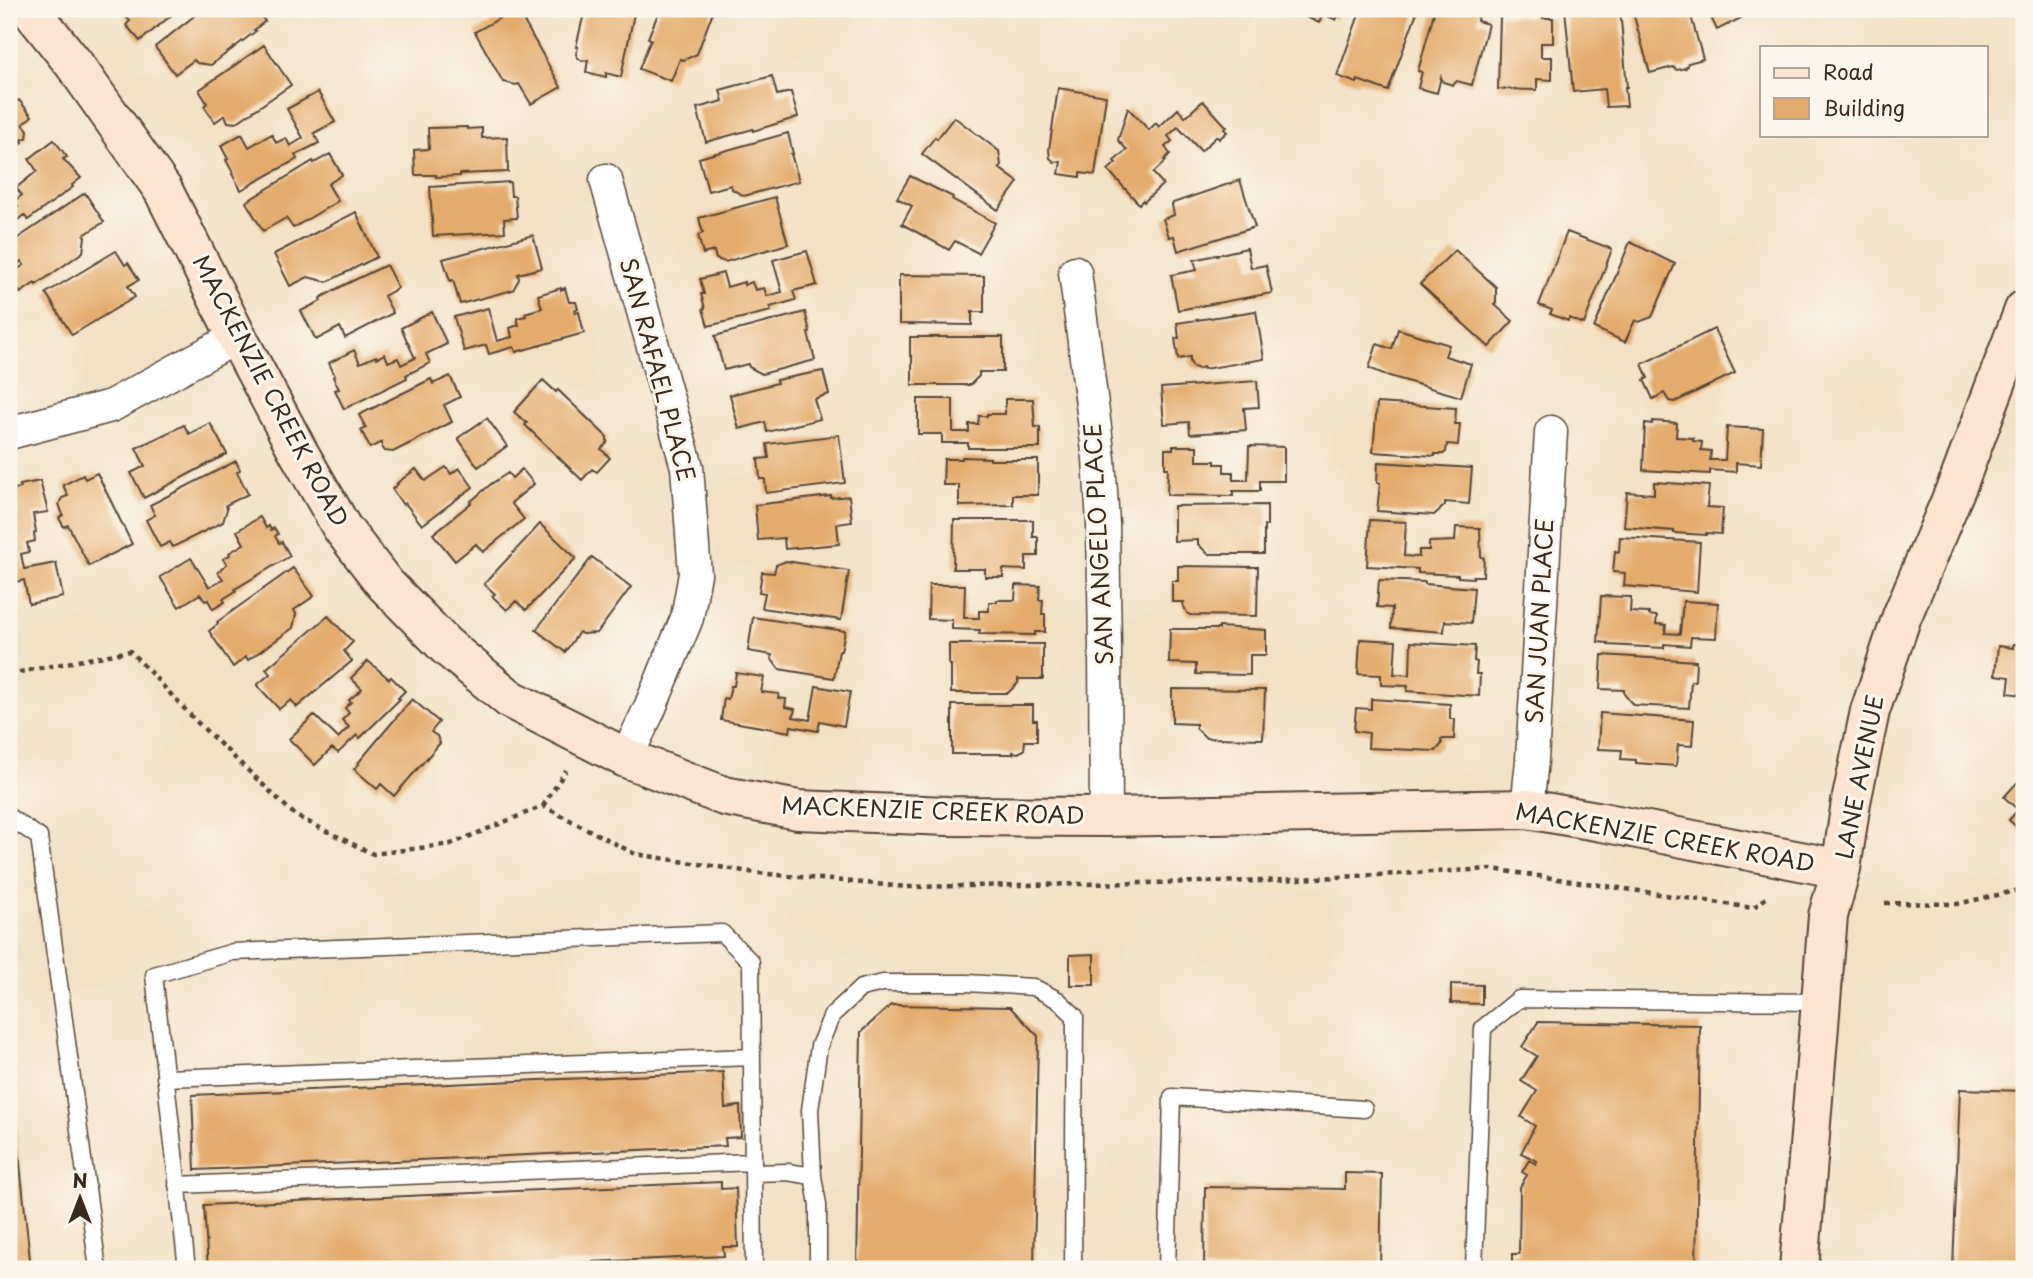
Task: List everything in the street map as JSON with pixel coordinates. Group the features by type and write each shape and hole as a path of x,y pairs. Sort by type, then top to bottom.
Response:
{"street":[{"name":"MACKENZIE CREEK ROAD","path":"30,9 74,64 163,190 299,453 342,528 385,584 446,646 510,699 625,758 724,796 798,810 948,816 1105,817 1528,809 1841,869"},
{"name":"SAN RAFAEL PLACE","path":"606,180 687,467 695,574 687,618 649,710 625,758"},
{"name":"SAN ANGELO PLACE","path":"1075,272 1099,459 1103,524 1105,817"},
{"name":"LANE AVENUE","path":"1799,1269 1828,916 1841,869 1851,802 1870,711 1902,616 1959,481 2024,310"},
{"path":"9,433 111,406 237,337"},
{"name":"SAN JUAN PLACE","path":"1528,809 1551,432"}],"lane":[{"path":"9,817 38,837 98,1269"},
{"path":"187,1269 154,975 233,952 722,933 751,962 754,1269"},
{"path":"818,1269 818,1205 813,1176 810,1110 819,1046 832,1015 861,988 883,983 1033,987 1058,1000 1075,1016 1073,1269"},
{"path":"1474,1269 1483,1028 1519,999 1821,1002"},
{"path":"165,1078 752,1057"},
{"path":"1167,1269 1172,1097 1364,1109"},
{"path":"177,1185 753,1167 813,1176"}],"path":[{"path":"543,806 566,770"},
{"path":"1885,903 1957,904 2024,889"}],"building":[{"path":"122,9 179,9 140,41 126,25 130,21 121,12"},
{"path":"203,9 255,9 265,21 211,65 194,60 175,74 155,47"},
{"path":"511,9 517,9 561,87 531,104 519,84 503,82 475,32"},
{"path":"585,9 635,9 621,77 606,73 606,77 586,72 588,60 582,61 577,57 576,47"},
{"path":"660,9 714,9 697,54 680,59 671,81 639,69"},
{"path":"1228,9 1252,9 1248,17"},
{"path":"1289,9 1341,9 1336,20 1323,14 1319,23"},
{"path":"1361,9 1418,9 1388,91 1337,76"},
{"path":"1435,9 1479,10 1477,21 1488,24 1472,85 1457,81 1453,85 1443,82 1441,77 1437,93 1418,88 1422,72 1418,71"},
{"path":"1565,9 1620,9 1627,106 1606,107 1604,89 1573,92"},
{"path":"1632,9 1689,9 1703,59 1688,63 1686,68 1677,70 1673,67 1650,73"},
{"path":"1707,9 1754,9 1755,11 1717,30"},
{"path":"1530,12 1543,13 1543,18 1553,18 1553,43 1541,43 1541,57 1552,57 1552,80 1537,79 1537,90 1498,89 1500,16 1530,17"},
{"path":"264,45 291,85 236,123 228,122 225,115 215,122 204,106 207,103 199,90"},
{"path":"772,76 777,95 791,92 798,117 706,142 697,108 723,101 720,90"},
{"path":"1058,88 1106,96 1095,175 1080,173 1080,177 1059,174 1061,161 1054,162 1050,158"},
{"path":"318,92 335,122 314,133 319,143 295,155 297,159 241,190 221,146 242,134 249,147 272,134 276,143 286,138 290,146 303,138 287,109"},
{"path":"9,93 16,102 19,100 32,116 23,124 28,130 27,138 21,140 23,142 9,153"},
{"path":"1203,101 1227,127 1224,129 1227,132 1219,139 1217,136 1201,151 1178,127 1168,136 1172,141 1165,147 1170,154 1153,173 1163,184 1139,204 1108,170 1127,150 1118,140 1128,108 1149,130 1156,123 1159,127 1178,109 1185,117"},
{"path":"954,117 999,151 999,168 1018,182 998,210 922,154"},
{"path":"428,128 482,128 482,138 507,137 508,172 436,177 415,175 414,150 429,149"},
{"path":"788,133 799,181 744,196 732,189 731,185 708,191 699,158"},
{"path":"54,140 67,157 63,159 81,178 28,220 24,215 9,227 9,213 18,206 14,201 22,195 16,188 37,171 29,159"},
{"path":"330,154 342,175 328,184 338,201 293,228 286,218 263,231 246,202 313,161 314,163"},
{"path":"910,176 953,197 952,199 995,223 978,253 955,241 949,250 902,224 912,206 897,198"},
{"path":"1240,180 1255,227 1178,251 1174,236 1169,237 1163,219 1174,215 1173,203"},
{"path":"510,182 511,196 515,196 517,218 504,219 505,232 433,236 430,187"},
{"path":"85,193 104,222 84,235 83,252 20,293 9,275 24,265 21,261 19,263 9,244"},
{"path":"775,197 788,244 725,262 716,259 714,251 703,254 698,235 703,233 699,218"},
{"path":"356,212 377,257 327,282 308,277 290,286 274,254"},
{"path":"1567,232 1612,249 1584,324 1550,314 1552,310 1539,305"},
{"path":"533,235 542,268 518,274 519,279 513,290 460,304 443,259"},
{"path":"1630,242 1675,264 1652,317 1639,322 1635,320 1625,342 1594,328"},
{"path":"1247,248 1251,268 1266,265 1272,293 1178,310 1171,275 1197,270 1194,260"},
{"path":"1455,250 1496,287 1494,304 1513,321 1489,347 1420,284"},
{"path":"116,251 139,280 128,286 135,297 72,335 46,293"},
{"path":"807,251 817,285 793,291 796,300 770,307 771,311 708,326 700,279 723,273 727,287 752,282 755,290 764,288 767,296 782,292 773,260"},
{"path":"386,265 398,288 384,296 393,313 345,338 340,327 316,340 301,311 344,285"},
{"path":"899,275 984,276 984,312 972,312 972,325 899,324"},
{"path":"565,288 569,302 576,302 578,309 574,310 575,313 579,312 584,333 516,352 514,347 489,354 486,345 464,351 454,317 488,308 497,341 512,337 510,328 519,325 517,318 542,308 538,295"},
{"path":"1256,311 1264,359 1199,369 1193,367 1190,357 1178,359 1175,338 1179,338 1177,323"},
{"path":"432,312 447,344 426,354 430,363 406,375 407,378 344,409 335,390 339,389 329,363 354,350 360,363 385,354 388,362 398,358 401,365 415,358 401,328"},
{"path":"805,312 815,360 762,374 748,364 724,370 715,336"},
{"path":"1398,329 1449,345 1445,356 1471,364 1461,397 1369,368 1377,344 1392,349"},
{"path":"1714,329 1735,373 1675,402 1669,401 1664,393 1653,399 1644,380 1648,378 1642,364"},
{"path":"910,337 1003,337 1003,372 979,372 979,376 970,385 912,385"},
{"path":"823,371 829,394 814,399 820,419 767,432 765,422 739,429 730,395 777,383 776,380"},
{"path":"450,376 460,397 444,405 452,422 393,452 385,451 382,442 370,448 361,430 366,428 359,415 431,379 433,384"},
{"path":"543,380 556,392 558,390 607,437 607,443 601,449 610,458 597,472 592,469 582,480 514,412"},
{"path":"1257,381 1259,407 1244,408 1246,430 1190,434 1189,422 1164,424 1161,388"},
{"path":"918,399 953,399 953,432 969,432 969,424 978,424 979,416 1005,414 1005,399 1033,399 1035,427 1040,427 1040,448 968,448 968,443 942,443 942,434 918,434"},
{"path":"1377,403 1456,408 1455,424 1460,424 1458,445 1447,444 1446,452 1435,456 1373,452"},
{"path":"487,418 507,446 478,467 458,438"},
{"path":"1653,421 1677,423 1676,437 1693,438 1693,441 1702,442 1701,450 1711,451 1710,460 1725,460 1727,427 1763,429 1761,465 1736,463 1736,472 1710,470 1710,474 1643,470 1645,423 1652,424"},
{"path":"210,423 227,454 144,498 131,473 145,466 136,448 184,425 189,434"},
{"path":"839,435 845,483 766,493 765,479 760,479 758,459 769,458 767,444"},
{"path":"1173,446 1197,446 1197,461 1224,464 1224,472 1233,472 1233,480 1248,480 1249,446 1284,447 1284,481 1260,481 1260,491 1233,491 1233,496 1167,495 1168,468 1165,468 1165,449 1173,449"},
{"path":"962,457 1038,460 1038,495 1013,495 1013,505 959,506 959,485 943,485 944,459"},
{"path":"236,461 240,470 237,472 248,494 226,505 223,522 173,547 170,542 160,547 146,520 155,515 150,505"},
{"path":"1378,462 1472,468 1469,504 1445,502 1434,515 1377,511 1380,483 1377,483"},
{"path":"446,467 451,474 459,468 473,487 422,525 392,489 416,469 425,481"},
{"path":"522,469 534,484 511,503 524,519 483,552 476,544 455,561 433,534 491,484 508,473 512,478"},
{"path":"97,473 132,544 89,566 68,525 64,527 59,518 63,515 59,504 62,498 68,496 63,485 83,475 85,479"},
{"path":"40,481 48,512 33,514 35,541 27,543 29,552 21,554 24,569 56,563 63,597 29,604 24,580 15,582 9,556 9,490"},
{"path":"1654,482 1709,486 1707,507 1723,508 1721,534 1674,533 1624,527 1627,492 1654,494"},
{"path":"849,496 852,522 837,524 839,544 785,549 784,538 758,540 755,505"},
{"path":"1267,505 1264,554 1208,554 1198,544 1198,540 1174,541 1174,506"},
{"path":"260,517 266,528 274,528 279,543 282,542 290,556 235,589 236,591 223,599 225,602 213,609 208,600 205,601 200,594 179,607 160,577 191,558 209,587 223,579 218,572 227,564 223,559 244,544 237,531"},
{"path":"954,520 1033,520 1033,537 1038,537 1038,556 1026,556 1026,570 1003,569 1003,577 985,577 985,569 953,569"},
{"path":"1370,520 1406,522 1404,556 1419,557 1419,550 1429,550 1429,542 1455,541 1456,527 1480,528 1481,557 1484,558 1483,576 1458,577 1418,573 1418,569 1367,566"},
{"path":"540,524 576,558 526,610 516,601 507,610 484,584"},
{"path":"1620,537 1700,542 1697,592 1624,586 1625,573 1613,572 1615,551 1619,552"},
{"path":"592,557 631,587 597,633 579,632 565,652 536,630"},
{"path":"786,561 849,571 841,620 762,608 765,593 759,592 762,572 774,573 776,565"},
{"path":"1178,566 1258,567 1257,616 1190,615 1183,605 1184,602 1172,602 1172,581 1178,581"},
{"path":"293,568 314,596 294,610 296,614 293,628 248,660 246,657 233,667 209,631 217,622"},
{"path":"1379,580 1474,588 1471,623 1445,621 1444,632 1391,628 1392,608 1377,607"},
{"path":"929,585 965,585 964,618 979,618 979,611 989,611 989,602 1015,600 1016,585 1040,586 1039,600 1043,600 1045,632 1035,632 1035,635 979,634 980,630 952,629 952,620 928,619"},
{"path":"1601,596 1631,597 1630,612 1657,616 1656,624 1666,625 1665,633 1680,634 1683,601 1718,603 1716,638 1691,637 1690,646 1664,644 1664,648 1598,642"},
{"path":"328,616 353,642 344,651 352,661 297,707 291,700 279,709 257,685 270,674 266,669"},
{"path":"753,617 845,631 834,678 779,669 771,658 772,655 748,651"},
{"path":"1219,627 1266,630 1266,655 1250,655 1250,675 1196,674 1196,664 1169,663 1170,629"},
{"path":"1360,639 1396,641 1394,674 1410,675 1411,642 1475,646 1476,674 1480,674 1479,696 1407,691 1408,686 1381,685 1381,675 1358,674"},
{"path":"949,644 1043,644 1043,679 1018,679 1018,683 1008,693 951,693"},
{"path":"2013,644 2024,645 2024,704 2021,704 2022,695 2008,693 2010,677 1995,675 1998,646 2013,648"},
{"path":"1602,655 1696,661 1689,708 1633,705 1624,690 1600,689"},
{"path":"368,661 405,691 360,738 357,735 338,753 332,748 315,765 289,739 314,715 338,738 349,727 342,720 349,713 345,708 351,702 349,700 362,689 351,678"},
{"path":"736,673 764,677 761,692 779,694 778,698 786,699 785,707 795,709 793,717 810,720 816,686 850,692 844,726 820,721 818,731 791,726 790,732 721,720 724,698 728,699"},
{"path":"1172,689 1265,690 1263,739 1206,738 1196,728 1196,724 1172,723"},
{"path":"412,699 439,722 431,732 437,736 440,743 394,796 381,784 377,789 354,769"},
{"path":"1371,699 1450,704 1450,719 1455,719 1454,739 1441,739 1442,744 1436,751 1368,748 1369,733 1354,731 1356,708 1371,709"},
{"path":"952,705 1033,705 1033,720 1037,720 1037,741 1025,741 1024,750 1013,754 952,754"},
{"path":"1600,713 1694,720 1692,746 1678,745 1676,766 1621,759 1622,750 1598,749"},
{"path":"2024,775 2024,834 2009,820 2018,810 2004,797"},
{"path":"1094,954 1094,985 1070,985 1070,955"},
{"path":"1451,984 1482,985 1482,1004 1451,1003"},
{"path":"891,1005 1010,1007 1038,1036 1034,1269 857,1269 861,1032"},
{"path":"1538,1022 1700,1025 1696,1269 1512,1268 1512,1254 1519,1254 1520,1187 1527,1175 1522,1172 1529,1160 1536,1164 1537,1161 1521,1153 1535,1126 1521,1117 1537,1091 1521,1081 1537,1056 1522,1047"},
{"path":"723,1072 725,1108 740,1106 741,1137 725,1138 726,1146 195,1170 192,1095"},
{"path":"11,1078 31,1269 9,1269"},
{"path":"1960,1089 2024,1091 2024,1269 1953,1269"},
{"path":"1345,1173 1382,1174 1380,1269 1204,1269 1205,1187 1345,1189"},
{"path":"721,1182 721,1189 736,1188 738,1247 723,1247 724,1256 434,1269 208,1269 204,1205"}]}
